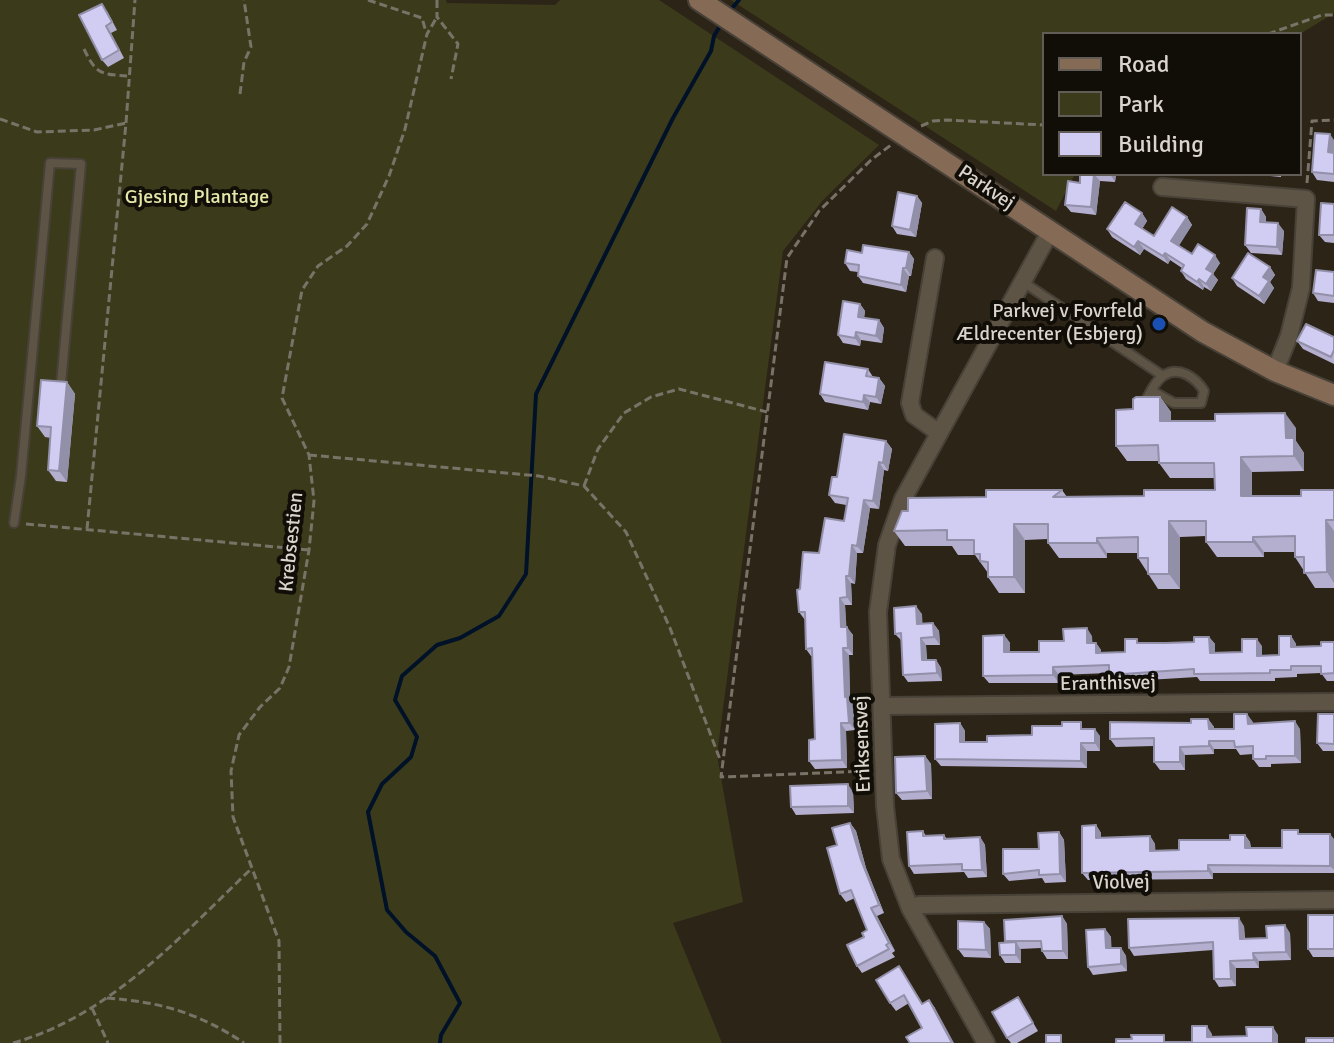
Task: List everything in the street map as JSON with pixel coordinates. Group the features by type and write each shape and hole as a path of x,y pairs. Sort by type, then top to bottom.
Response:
{"street":[{"name":"Parkvej","path":"703,3 1203,332 1275,371 1334,395"},
{"path":"1162,187 1306,199 1301,288 1289,336 1275,371"},
{"name":"Eriksensvej","path":"986,1043 910,908 891,859 878,612 887,545 903,499 1050,232"},
{"path":"935,258 910,403 914,415 939,433"},
{"name":"Eranthisvej","path":"882,706 1334,702"},
{"name":"Violvej","path":"910,908 919,905 1334,900"}],"lane":[{"path":"14,523 50,163 81,164 61,384"},
{"path":"1022,282 1163,376"},
{"path":"1141,408 1152,391 1163,376 1173,373 1191,376 1204,391 1201,403 1174,403 1152,391"}],"path":[{"path":"87,529 135,0"},
{"path":"240,94 244,62 251,47 244,0"},
{"path":"368,0 422,18 427,34"},
{"path":"437,0 437,17 458,44 451,79"},
{"path":"1274,32 1322,15 1334,15"},
{"name":"Krebsestien","path":"280,1043 279,941 233,817 231,771 239,735 260,707 280,688 289,667 309,550 314,501 309,455 282,398 302,290 318,266 347,246 367,224 389,176 405,129 427,34 437,17"},
{"path":"84,49 93,68 104,74 128,76"},
{"path":"0,119 37,132 94,130 126,123"},
{"path":"884,770 721,777 787,258 819,211 871,160 906,134 933,121 947,120 1042,125"},
{"path":"1306,199 1312,121 1334,120"},
{"path":"584,486 598,449 624,413 651,397 679,389 768,412"},
{"path":"309,455 539,476 584,486 626,532 670,628 723,766"},
{"path":"14,523 309,550"},
{"path":"13,1043 40,1035 107,998 158,958 251,869"},
{"path":"107,998 146,1001 184,1011 220,1026 244,1043"},
{"path":"92,1008 108,1043"}],"green space":[{"name":"Gjesing Plantage","path":"0,0 446,0 447,3 555,5 560,0 659,0 879,145 823,200 783,251 717,755 743,902 673,923 722,1043 0,1043"},
{"path":"731,0 1334,0 1334,13 1302,33 1042,32 1042,176 1074,176 1056,211"}],"building":[{"path":"102,4 112,22 106,26 119,50 102,60 79,15"},
{"path":"1315,133 1330,134 1328,152 1334,153 1334,174 1312,172"},
{"path":"1080,176 1094,176 1091,207 1065,205 1068,181 1080,183"},
{"path":"898,192 917,196 910,230 892,226"},
{"path":"1125,202 1142,213 1135,224 1154,236 1172,207 1187,217 1171,241 1192,254 1198,244 1215,255 1206,269 1213,273 1206,284 1181,271 1184,265 1165,253 1163,256 1138,241 1134,247 1107,229"},
{"path":"1321,203 1334,204 1334,235 1319,235"},
{"path":"1247,208 1261,209 1260,222 1278,223 1277,247 1245,245"},
{"path":"863,245 909,252 901,285 858,276 859,265 845,263 847,250 862,253"},
{"path":"1248,253 1270,267 1263,277 1269,281 1259,296 1232,278"},
{"path":"1316,270 1334,272 1334,296 1313,293"},
{"path":"843,301 860,304 858,317 879,320 876,336 856,332 855,338 838,335"},
{"path":"1306,324 1334,337 1331,357 1297,341"},
{"path":"825,362 868,369 866,376 879,378 876,397 864,395 863,402 820,394"},
{"path":"41,380 67,382 59,471 48,470 51,427 37,426"},
{"path":"1160,397 1160,421 1215,421 1215,414 1285,413 1286,438 1294,438 1294,456 1241,457 1241,496 1301,496 1301,490 1334,490 1334,520 1326,520 1327,572 1304,573 1304,557 1295,557 1295,536 1253,537 1253,542 1206,542 1206,521 1169,521 1169,574 1148,574 1148,558 1138,558 1138,537 1097,538 1097,543 1048,543 1048,524 1014,524 1014,577 988,577 988,562 980,561 980,554 974,554 974,540 947,540 947,530 894,531 902,511 908,511 908,498 986,497 986,490 1062,490 1053,497 1144,496 1144,490 1215,490 1214,463 1159,463 1158,445 1116,446 1116,410 1133,409 1133,399"},
{"path":"844,434 886,441 873,501 864,500 857,546 852,545 849,576 846,576 847,597 840,598 841,627 847,627 848,648 843,648 849,723 841,723 842,760 809,761 809,740 815,739 812,648 806,649 805,612 799,612 797,590 800,589 803,552 819,553 825,518 844,521 848,498 829,495 832,477 837,477"},
{"path":"916,606 917,624 933,623 934,637 921,638 922,660 936,660 937,673 903,675 901,633 895,634 894,608"},
{"path":"1087,628 1087,643 1096,643 1096,653 1125,652 1125,639 1137,639 1137,643 1166,643 1194,642 1194,637 1209,637 1210,653 1242,652 1242,639 1257,639 1257,656 1279,655 1279,636 1291,636 1291,647 1321,646 1321,642 1334,642 1334,673 1321,674 1321,666 1291,666 1291,670 1270,670 1270,673 1194,674 1194,669 1109,675 1109,665 1053,667 1053,675 983,676 983,636 1004,635 1004,652 1039,652 1039,641 1064,641 1063,629"},
{"path":"1234,714 1247,714 1248,724 1295,721 1295,756 1253,759 1253,746 1235,747 1234,741 1209,741 1209,746 1180,747 1180,762 1154,762 1154,738 1110,739 1110,722 1191,723 1191,719 1208,719 1209,729 1234,729"},
{"path":"1318,714 1334,714 1334,744 1317,743"},
{"path":"1062,722 1081,722 1081,729 1095,729 1095,743 1081,743 1081,761 935,759 935,724 960,723 960,742 987,742 987,736 1032,735 1032,726 1062,726"},
{"path":"925,756 927,791 896,793 895,757"},
{"path":"848,784 848,806 791,807 790,786"},
{"path":"850,823 879,905 871,908 889,943 886,945 889,949 857,966 847,945 864,937 862,933 867,930 851,890 840,894 827,848 837,845 832,828"},
{"path":"1096,825 1096,838 1150,836 1150,851 1179,850 1179,840 1230,840 1230,835 1245,835 1245,848 1282,848 1282,830 1298,830 1298,834 1330,834 1330,866 1208,865 1208,871 1082,873 1082,826"},
{"path":"923,831 923,836 944,835 944,839 980,837 982,870 962,870 962,864 909,866 907,832"},
{"path":"1059,832 1060,874 1039,875 1039,870 1003,874 1003,849 1039,849 1038,833"},
{"path":"1308,915 1334,915 1334,949 1308,949"},
{"path":"1062,916 1063,951 1042,951 1041,941 1005,941 1004,920"},
{"path":"1239,918 1240,939 1267,938 1266,926 1285,925 1286,952 1253,953 1254,960 1230,961 1231,979 1214,979 1213,942 1129,948 1128,919"},
{"path":"958,921 984,922 986,950 958,949"},
{"path":"1105,929 1106,948 1121,948 1121,964 1088,967 1086,930"},
{"path":"1016,942 1016,955 1000,955 999,943"},
{"path":"899,966 922,1004 929,1000 952,1043 910,1043 906,1037 922,1028 904,995 890,1003 876,980"},
{"path":"1018,997 1033,1023 1007,1038 992,1012"},
{"path":"1192,1026 1207,1026 1207,1037 1247,1036 1246,1027 1273,1027 1273,1043 1116,1043 1116,1039 1132,1039 1131,1035 1164,1035 1164,1042 1192,1042"},
{"path":"1046,1035 1061,1035 1061,1043 1046,1043"},
{"path":"1306,1038 1334,1038 1334,1043 1306,1043"}],"waterway":[{"path":"728,13 739,0"},
{"path":"440,1043 441,1035 460,1003 435,956 406,932 387,910 368,812 382,784 411,757 417,737 395,700 402,676 437,645 460,638 499,616 526,574 536,394 673,118 711,51 721,24"}],"place":[{"name":"Parkvej v Fovrfeld Ældrecenter (Esbjerg)","path":"1159,324"}]}
